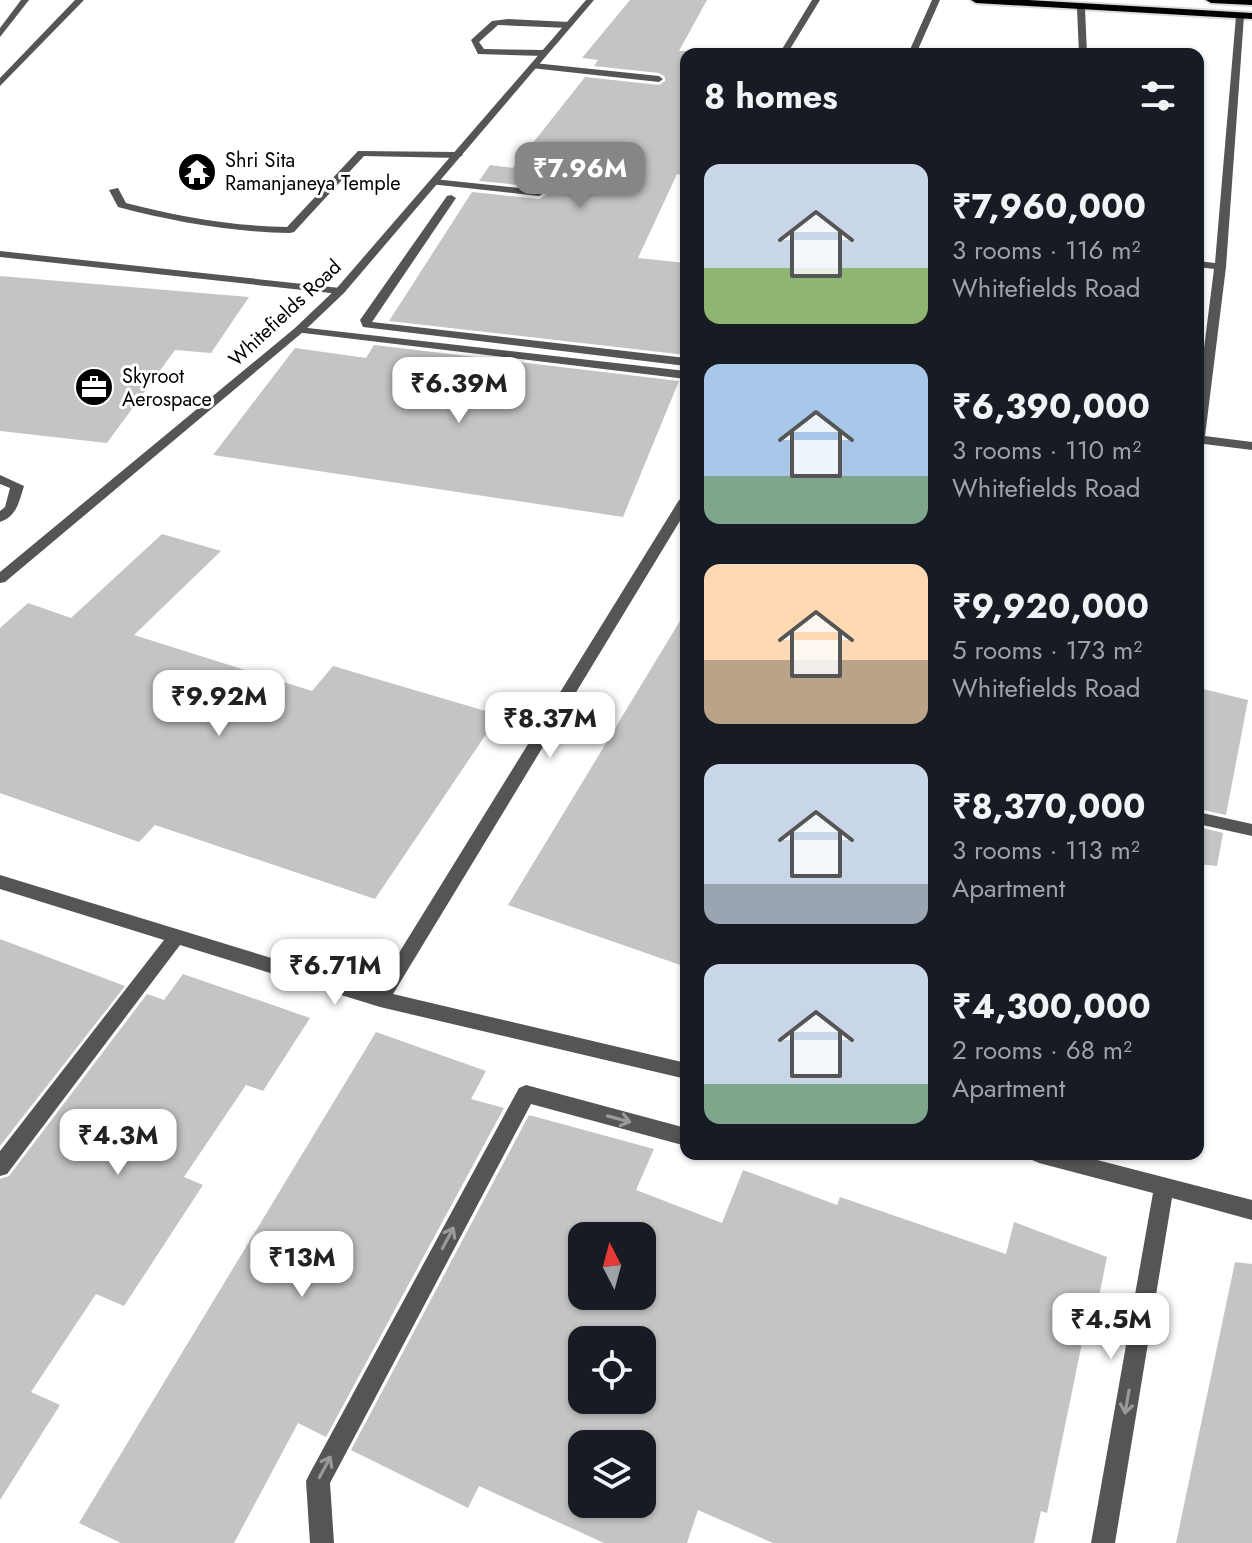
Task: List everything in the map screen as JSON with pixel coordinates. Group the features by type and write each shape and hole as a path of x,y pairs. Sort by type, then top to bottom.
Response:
{"main road":[{"path":"976,0 1246,16"},
{"path":"1211,0 1252,2"}],"street":[{"path":"0,34 25,0"},
{"path":"1,81 80,0"},
{"name":"Whitefields Road","path":"0,579 299,330 340,291 590,0"},
{"path":"787,48 816,0"},
{"path":"915,48 936,0"},
{"path":"1081,8 1083,48"},
{"path":"1204,394 1221,267 1246,16"},
{"path":"544,53 481,52 474,42 495,23 569,25"},
{"path":"534,66 659,79"},
{"path":"114,190 122,205 171,218 210,226 290,230 361,153 458,155"},
{"path":"434,182 539,193"},
{"path":"451,198 366,320 367,325 680,361"},
{"path":"0,254 340,291"},
{"path":"1204,265 1221,267"},
{"path":"299,330 680,374"},
{"path":"1204,440 1252,446"},
{"path":"0,479 17,486 11,508 0,518"},
{"path":"380,999 680,510"},
{"path":"1204,819 1252,830"},
{"path":"0,882 380,999 680,1070"},
{"path":"0,1167 176,937"},
{"path":"322,1543 318,1481 526,1094 680,1135"},
{"path":"1063,1160 1252,1210"},
{"path":"1103,1543 1164,1187"}],"building":[{"path":"630,0 707,0 679,51 680,175 677,174 638,258 680,262 680,354 389,321 472,192 539,199 547,194 539,187 479,181 490,165 513,168 585,77 659,85 665,81 659,73 594,66 598,60 582,58"},
{"path":"0,276 249,297 211,353 175,350 107,443 0,431"},
{"path":"374,345 679,381 623,517 213,455 295,348 366,358"},
{"path":"162,534 221,551 134,635 312,691 333,666 499,715 375,899 155,825 139,842 0,793 0,628 28,603 71,618"},
{"path":"680,621 680,965 508,905"},
{"path":"1204,689 1248,700 1226,815 1204,810"},
{"path":"1204,828 1223,833 1217,866 1204,865"},
{"path":"0,939 125,986 0,1146"},
{"path":"183,974 310,1018 263,1091 246,1085 184,1177 203,1185 124,1306 96,1294 31,1392 60,1405 0,1500 0,1179 9,1176 147,994 164,1000"},
{"path":"376,1032 486,1071 471,1099 504,1108 326,1437 298,1423 234,1543 121,1543 79,1523"},
{"path":"529,1115 654,1149 636,1190 722,1223 743,1170 837,1205 840,1197 1006,1254 1014,1222 1107,1257 1095,1316 1088,1314 1047,1513 1041,1511 1034,1543 773,1543 698,1510 687,1543 604,1543 479,1486 468,1508 351,1450"},
{"path":"1235,1262 1252,1264 1252,1543 1176,1543"}],"place":[{"name":"Shri Sita Ramanjaneya Temple","path":"197,172"},
{"name":"Skyroot Aerospace","path":"94,387"}]}
